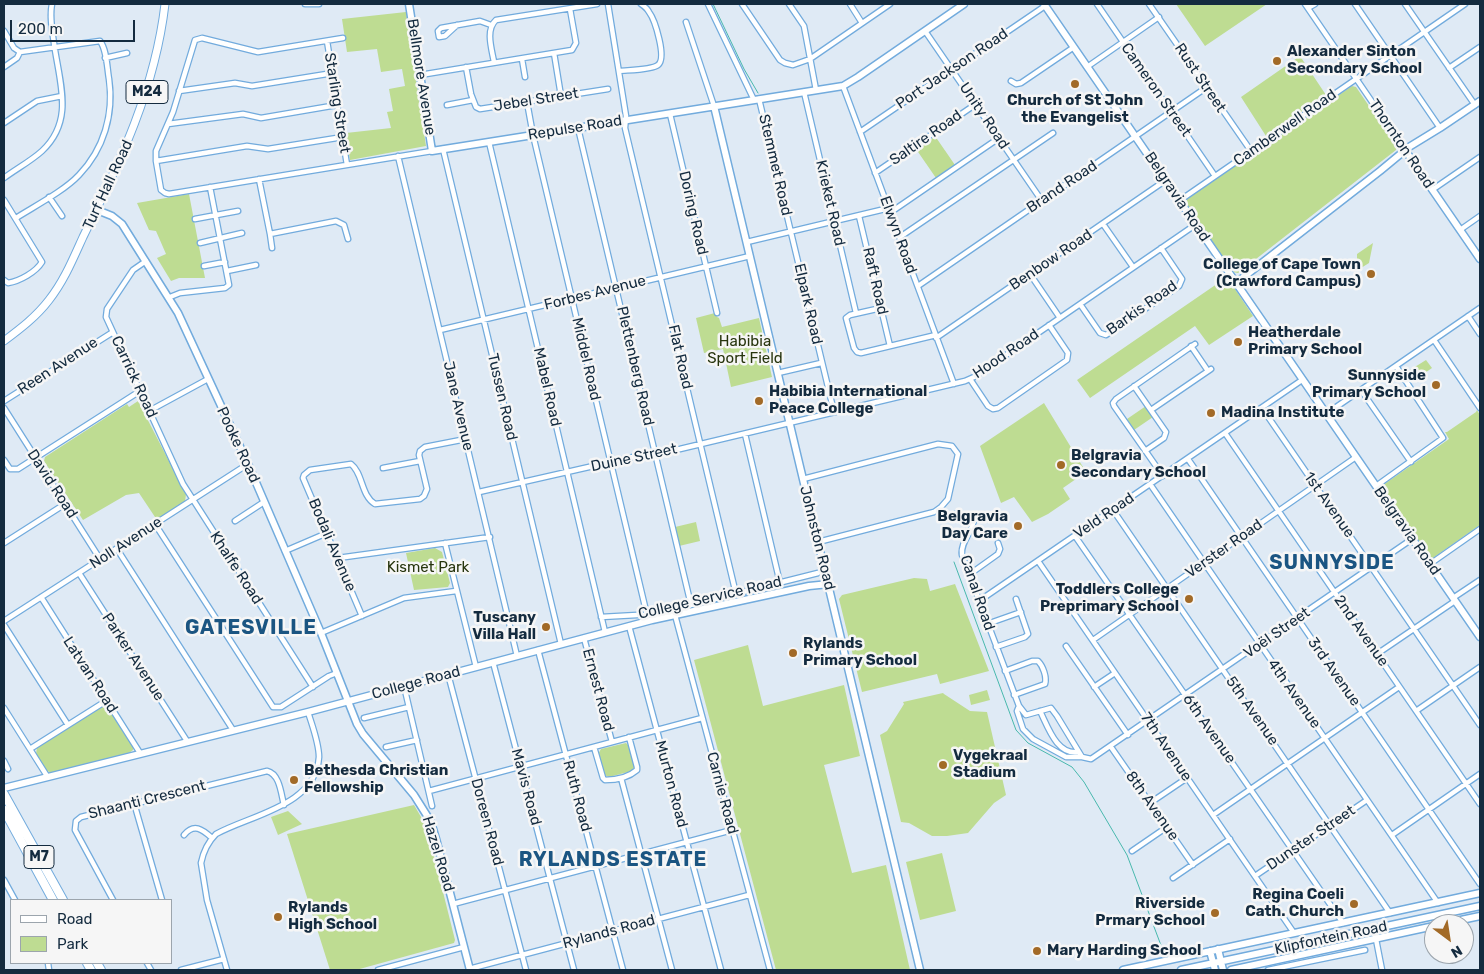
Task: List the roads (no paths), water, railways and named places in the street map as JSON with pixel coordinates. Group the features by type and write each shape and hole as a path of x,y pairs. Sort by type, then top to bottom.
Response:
{"highway":[{"name":"M7","path":"4,794 9,814 52,899"},
{"name":"M7","path":"9,814 62,899"}],"main road":[{"name":"Turf Hall Road","path":"4,341 34,317 56,290 69,269 130,138 146,95 156,57 165,4"}],"street":[{"path":"4,178 42,152 54,137 60,125 63,108 54,46 52,4"},
{"path":"305,4 319,4"},
{"name":"Bellmore Avenue","path":"409,4 432,151"},
{"path":"494,62 490,33 491,25 499,19 597,4"},
{"name":"Flat Road","path":"608,4 626,116 625,124 736,594"},
{"path":"619,71 654,67 662,60 654,23 649,12 641,4"},
{"name":"Stemmet Road","path":"708,4 756,100 790,231"},
{"path":"742,4 780,60 793,65 810,59 890,4"},
{"path":"789,4 804,26 816,90"},
{"path":"850,4 862,23"},
{"name":"Repulse Road","path":"163,192 169,194 843,86 964,4"},
{"name":"Cameron Street","path":"1097,4 1215,176"},
{"name":"Rust Street","path":"1149,4 1251,151"},
{"path":"1307,6 1315,4"},
{"path":"1356,4 1440,128"},
{"path":"1236,283 1380,171 1389,167 1406,151 1478,103 1450,68 1405,4"},
{"name":"Camberwell Road","path":"1179,201 1391,55 1457,6 1465,4"},
{"name":"Belgravia Road","path":"1044,5 1480,637"},
{"name":"Port Jackson Road","path":"860,132 1044,5"},
{"name":"Thornton Road","path":"1307,6 1460,230 1477,248 1480,259"},
{"path":"420,74 571,50 575,46 570,9"},
{"path":"1087,66 1159,17"},
{"path":"457,25 480,21 491,25"},
{"path":"686,22 714,106"},
{"path":"4,31 14,48 20,52 97,41 102,45 110,88 108,125 103,140 93,158 78,176 49,198 16,218"},
{"name":"Unity Road","path":"925,31 1042,200"},
{"name":"Starling Street","path":"163,192 156,160 156,151 168,124 193,42 199,38 258,52 343,38"},
{"name":"Starling Street","path":"327,41 347,165"},
{"path":"1011,81 1016,84 1021,83 1074,47"},
{"path":"1450,68 1480,47"},
{"path":"4,67 17,58 20,52"},
{"path":"105,58 127,53"},
{"path":"554,53 561,96"},
{"path":"522,59 526,77"},
{"name":"Jebel Street","path":"466,67 473,100 476,107 480,109 608,89"},
{"path":"179,91 239,83 252,86 333,74"},
{"name":"Elwyn Road","path":"843,86 954,384"},
{"name":"Brand Road","path":"918,286 1207,87"},
{"name":"Krieket Road","path":"804,92 856,313"},
{"path":"4,124 37,102 62,96"},
{"path":"447,104 473,100"},
{"name":"Middel Road","path":"527,102 533,135 647,615"},
{"name":"Saltire Road","path":"876,173 976,104"},
{"path":"168,124 243,114 260,118 337,105"},
{"name":"Johnston Road","path":"714,106 920,970"},
{"name":"Doring Road","path":"670,114 717,312"},
{"name":"Plettenberg Road","path":"578,128 691,605"},
{"path":"900,237 1053,133"},
{"path":"156,160 247,146 268,149 343,137"},
{"path":"747,242 889,209 894,210 999,138"},
{"name":"Mabel Road","path":"488,142 605,632"},
{"name":"Tussen Road","path":"443,149 561,644"},
{"name":"Jane Avenue","path":"398,156 517,656"},
{"path":"1432,190 1480,157"},
{"path":"259,179 272,248"},
{"name":"Benbow Road","path":"856,313 848,316 845,320 857,352 861,353 936,337 1166,180"},
{"path":"170,297 186,292 227,287 229,283 210,187"},
{"path":"49,198 62,216"},
{"path":"4,200 42,262 39,267 17,282 8,283 4,280"},
{"name":"Pooke Road","path":"97,210 119,221 170,297 248,464 321,633 347,701"},
{"path":"195,219 238,210"},
{"name":"Raft Road","path":"859,216 890,346"},
{"path":"1460,230 1480,216"},
{"path":"270,234 336,221 344,225 348,239"},
{"path":"1103,224 1133,267"},
{"name":"Hood Road","path":"789,423 970,379 1196,224"},
{"name":"Elpark Road","path":"778,373 821,363 790,231"},
{"path":"200,243 242,233"},
{"name":"Barkis Road","path":"1080,304 1100,333 1106,335 1179,286 1182,279 1161,248"},
{"name":"Forbes Avenue","path":"440,330 750,256"},
{"name":"Carrick Road","path":"146,261 133,270 107,309 106,317 183,484 193,500"},
{"path":"204,266 225,262"},
{"path":"227,271 256,265"},
{"path":"1030,274 1060,318"},
{"path":"856,313 881,308"},
{"path":"1326,414 1480,308"},
{"path":"1468,316 1480,334"},
{"path":"970,379 988,406 993,409 998,408 1067,360 1068,353 1049,325"},
{"name":"Reen Avenue","path":"4,401 113,332"},
{"path":"1434,340 1480,408"},
{"path":"1151,410 1210,370 1193,345 1116,398 1114,403 1162,476"},
{"path":"821,363 834,412"},
{"path":"1376,486 1443,438 1396,366"},
{"path":"149,410 208,379"},
{"name":"Veld Road","path":"979,601 1302,380"},
{"path":"1134,386 1166,434 1164,438 1145,451"},
{"path":"1361,390 1411,462"},
{"path":"4,460 10,468 16,470 140,391"},
{"name":"David Road","path":"4,408 100,559"},
{"name":"1st Avenue","path":"1262,408 1480,725"},
{"name":"Duine Street","path":"479,492 655,452 675,450 789,423"},
{"path":"745,434 780,583"},
{"name":"2nd Avenue","path":"1225,434 1480,804"},
{"path":"383,468 420,460 420,451 425,447 466,439"},
{"path":"803,479 941,444 952,446 958,458 948,499 938,510 930,514 818,542"},
{"name":"Verster Road","path":"1093,640 1356,457"},
{"name":"3rd Avenue","path":"1188,459 1480,884"},
{"name":"Bodali Avenue","path":"362,616 303,478 304,475 310,470 351,464 357,471 371,502 379,504 420,499 426,493 420,460"},
{"name":"Noll Avenue","path":"4,623 248,464"},
{"name":"4th Avenue","path":"1150,484 1438,903"},
{"name":"Khalfe Road","path":"193,500 313,687"},
{"path":"236,521 264,502"},
{"path":"4,543 65,504"},
{"name":"Canal Road","path":"938,510 946,517 958,513 974,519 973,528 962,551 987,624 1019,706 1017,709 1018,716 1023,730 1030,738 1066,757 1081,755"},
{"name":"5th Avenue","path":"1113,510 1390,913"},
{"path":"155,524 272,706 279,708 329,676 337,673"},
{"path":"1430,564 1480,529"},
{"path":"284,551 327,532"},
{"name":"6th Avenue","path":"1075,536 1343,923"},
{"path":"338,558 490,537"},
{"name":"Voël Street","path":"1081,755 1091,759 1128,735 1412,539"},
{"path":"445,543 476,667"},
{"path":"970,574 998,554 1000,549 998,543"},
{"path":"117,549 233,730"},
{"name":"7th Avenue","path":"1038,561 1294,933"},
{"name":"Parker Avenue","path":"79,573 187,741"},
{"name":"College Service Road","path":"601,617 647,615 818,573"},
{"path":"1377,654 1480,580"},
{"name":"College Road","path":"4,788 140,752 308,712 629,626 819,584 829,584"},
{"path":"321,633 404,598 456,591"},
{"name":"Latvan Road","path":"41,598 140,752"},
{"path":"996,647 1027,635 1028,631 1016,599"},
{"path":"987,624 1021,612"},
{"name":"Carnie Road","path":"675,615 770,970"},
{"path":"4,623 68,725"},
{"name":"Murton Road","path":"629,626 721,970"},
{"name":"Ernest Road","path":"584,638 612,742"},
{"path":"1066,646 1128,735"},
{"name":"Ruth Road","path":"538,650 623,970"},
{"path":"1005,671 1036,660 1042,665 1046,680 1045,684 1014,695"},
{"name":"Mavis Road","path":"492,662 574,970"},
{"path":"1416,711 1480,667"},
{"path":"1094,687 1115,672"},
{"name":"Doreen Road","path":"448,674 526,970"},
{"name":"Hazel Road","path":"404,686 432,806"},
{"path":"1213,815 1399,687"},
{"path":"30,749 106,701"},
{"name":"Hazel Road","path":"347,701 363,734 426,812 436,839 469,970"},
{"path":"1019,706 1026,715 1048,707 1052,710 1081,755"},
{"path":"4,708 48,776"},
{"path":"364,718 409,708"},
{"path":"1040,711 1059,745 1081,755"},
{"path":"227,970 207,900 201,863 202,857 212,838 220,832 284,805 310,782 318,761 318,753 308,712"},
{"path":"371,716 373,724"},
{"path":"429,791 702,718"},
{"name":"Ernest Road","path":"594,747 603,778 605,780 620,778 637,770 629,738"},
{"path":"386,747 416,740"},
{"path":"394,745 396,752"},
{"name":"8th Avenue","path":"1111,746 1193,865"},
{"path":"4,762 8,769"},
{"name":"Shaanti Crescent","path":"112,899 77,833 75,824 84,815 267,771 273,773 276,777 284,805"},
{"path":"1392,835 1480,774"},
{"path":"620,778 672,970"},
{"path":"1150,803 1188,778"},
{"name":"Dunster Street","path":"1255,876 1367,800"},
{"path":"134,803 162,899"},
{"path":"1132,851 1167,827"},
{"path":"184,836 189,830 200,828 212,838"},
{"path":"453,904 732,830"},
{"path":"1173,878 1230,839"},
{"path":"4,880 14,899"},
{"path":"1122,970 1480,893"},
{"name":"Rylands Road","path":"469,970 749,895"},
{"name":"Klipfontein Road","path":"1181,970 1214,967 1221,962 1480,906"},
{"name":"Klipfontein Road","path":"1231,970 1424,928"},
{"path":"1374,929 1382,970"},
{"path":"378,970 464,947"},
{"path":"1218,949 1223,970"},
{"path":"1268,970 1365,950"},
{"path":"1210,951 1214,967"},
{"path":"181,970 224,959"}],"waterway":[{"path":"713,4 744,69 758,93"},
{"path":"954,562 1016,730 1028,743 1072,767 1084,782 1127,855 1162,948"}],"place":[{"name":"Alexander Sinton Secondary School","path":"1277,61"},
{"name":"Church of St John the Evangelist","path":"1075,84"},
{"name":"College of Cape Town (Crawford Campus)","path":"1371,274"},
{"name":"Heatherdale Primary School","path":"1238,342"},
{"name":"Sunnyside Primary School","path":"1436,385"},
{"name":"Habibia International Peace College","path":"759,401"},
{"name":"Madina Institute","path":"1211,413"},
{"name":"Belgravia Secondary School","path":"1061,465"},
{"name":"Belgravia Day Care","path":"1018,526"},
{"name":"Toddlers College Preprimary School","path":"1189,599"},
{"name":"Tuscany Villa Hall","path":"546,627"},
{"name":"Rylands Primary School","path":"793,653"},
{"name":"Vygekraal Stadium","path":"943,765"},
{"name":"Bethesda Christian Fellowship","path":"294,780"},
{"name":"Regina Coeli Cath. Church","path":"1354,904"},
{"name":"Riverside Prmary School","path":"1215,913"},
{"name":"Rylands High School","path":"278,917"},
{"name":"Mary Harding School","path":"1037,951"}],"district":[{"name":"SUNNYSIDE","path":"1332,563"},
{"name":"GATESVILLE","path":"251,628"},
{"name":"RYLANDS ESTATE","path":"613,860"}],"park label":[{"name":"Habibia Sport Field","path":"745,350"},
{"name":"Kismet Park","path":"428,568"}]}
